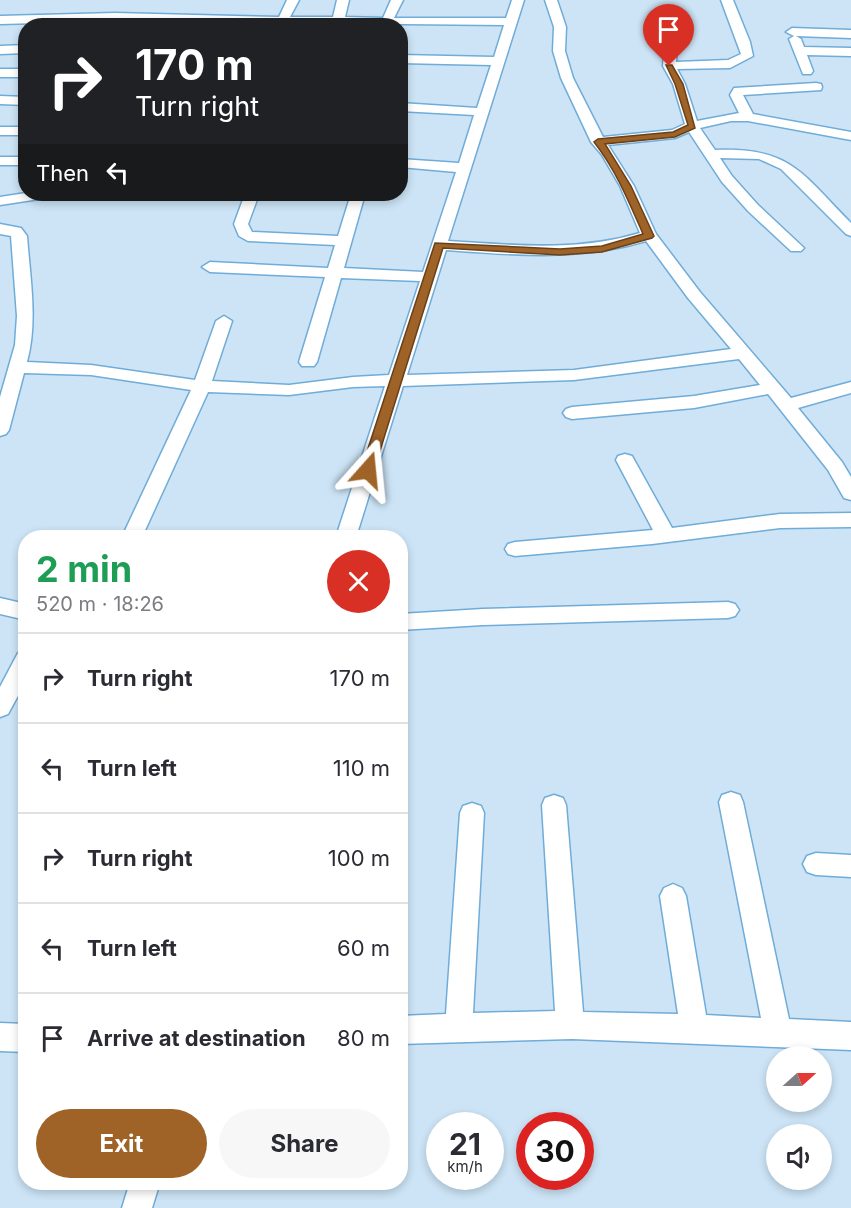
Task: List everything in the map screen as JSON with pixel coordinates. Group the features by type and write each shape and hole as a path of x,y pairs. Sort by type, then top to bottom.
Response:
{"street":[{"path":"284,18 293,0"},
{"path":"339,18 343,0"},
{"path":"388,18 397,0"},
{"path":"348,530 518,0"},
{"path":"551,0 560,27 559,51 567,78 598,142 608,153 627,186 649,236 742,353 787,405 835,466 851,492"},
{"path":"669,66 730,64 747,56 744,42 727,0"},
{"path":"93,18 148,13 165,18"},
{"path":"674,14 669,66 679,84 692,126 710,154 753,208 796,249"},
{"path":"191,18 200,15 250,18"},
{"path":"0,20 18,21"},
{"path":"408,21 511,22"},
{"path":"807,71 791,28 851,34"},
{"path":"0,50 18,49"},
{"path":"800,51 851,52"},
{"path":"408,59 499,61"},
{"path":"0,73 18,73"},
{"path":"748,117 736,94 739,92 816,87"},
{"path":"0,100 18,101"},
{"path":"408,107 482,112"},
{"path":"598,142 675,134 692,126 731,117 748,117 796,124 837,135 851,136"},
{"path":"0,131 18,131"},
{"path":"710,154 753,153 777,161 786,166 848,225"},
{"path":"0,161 18,161"},
{"path":"408,164 463,168"},
{"path":"0,201 18,198"},
{"path":"249,201 241,224 244,233 248,236 345,241"},
{"path":"308,362 356,201"},
{"path":"0,229 16,231 19,236 25,316 23,345 0,430"},
{"path":"439,245 560,252 602,249 649,236"},
{"path":"210,267 428,277"},
{"path":"135,530 202,386 224,321"},
{"path":"18,367 91,370 202,386 289,390 353,382 574,375 742,353"},
{"path":"787,405 851,387"},
{"path":"572,413 694,402 773,388"},
{"path":"625,460 666,535"},
{"path":"515,549 666,535 780,521 851,520"},
{"path":"0,606 18,610"},
{"path":"408,622 483,617 728,610"},
{"path":"0,708 18,674"},
{"path":"731,802 778,1032"},
{"path":"554,805 570,1026"},
{"path":"459,1026 472,813"},
{"path":"816,864 851,866"},
{"path":"673,896 694,1029"},
{"path":"408,1029 459,1026 570,1026 851,1036"},
{"path":"0,1037 18,1038"},
{"path":"137,1208 143,1190"}],"route":[{"path":"368,470 439,245 560,252 602,249 649,236 627,186 608,153 598,142 675,134 692,126 679,84 669,66"}]}
